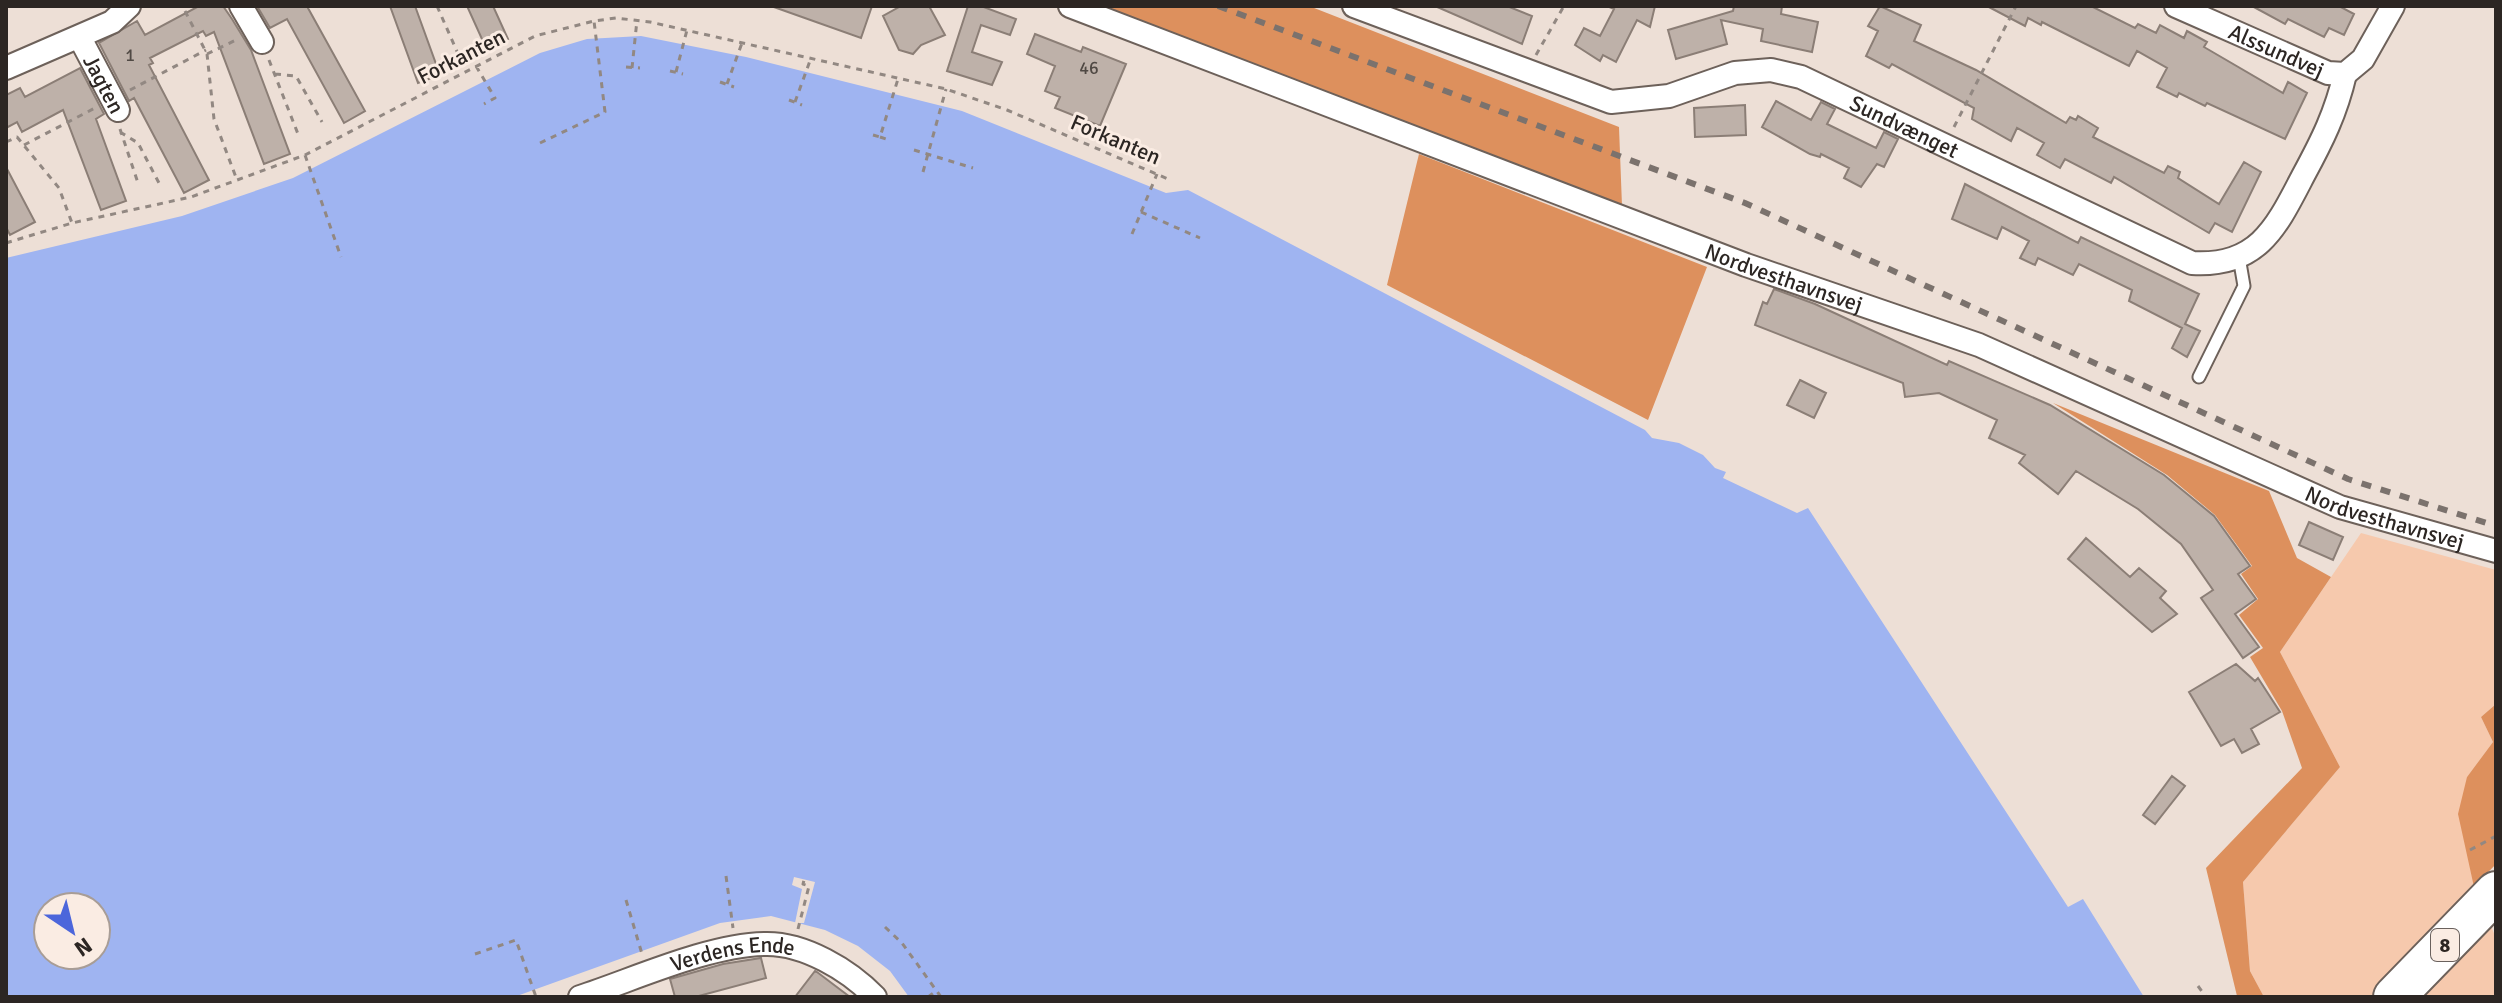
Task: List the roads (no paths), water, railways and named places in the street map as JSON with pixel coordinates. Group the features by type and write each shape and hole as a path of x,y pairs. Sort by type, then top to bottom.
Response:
{"highway":[{"name":"8","path":"2394,997 2496,892"},
{"name":"8","path":"2421,997 2496,920"}],"street":[{"path":"6,68 112,22 129,6"},
{"path":"241,6 259,36"},
{"name":"Nordvesthavnsvej","path":"1070,6 1746,265 1979,345 2340,507 2496,551"},
{"name":"Sundvænget","path":"1354,6 1611,102 1669,96 1735,73 1771,70 1801,77 2192,263 2216,264 2239,257 2262,242 2277,226 2335,117 2345,74"},
{"name":"Alssundvej","path":"2176,6 2328,73 2345,74 2363,59 2393,6"},
{"name":"Jagten","path":"80,38 119,121"},
{"name":"Verdens Ende","path":"580,997 700,958 767,944 793,948 834,965 875,997"}],"lane":[{"path":"2199,377 2244,286 2239,257"}],"water":[{"path":"641,36 746,57 962,111 1166,193 1188,190 1645,430 1652,438 1679,443 1703,455 1715,468 1726,472 1723,478 1797,513 1808,508 2068,907 2083,899 2144,997 909,997 890,971 858,946 825,930 771,916 720,923 514,997 6,997 6,258 182,216 293,178 540,53 587,39"}],"railway":[{"path":"1218,6 1745,203 2348,479 2496,526"}]}
